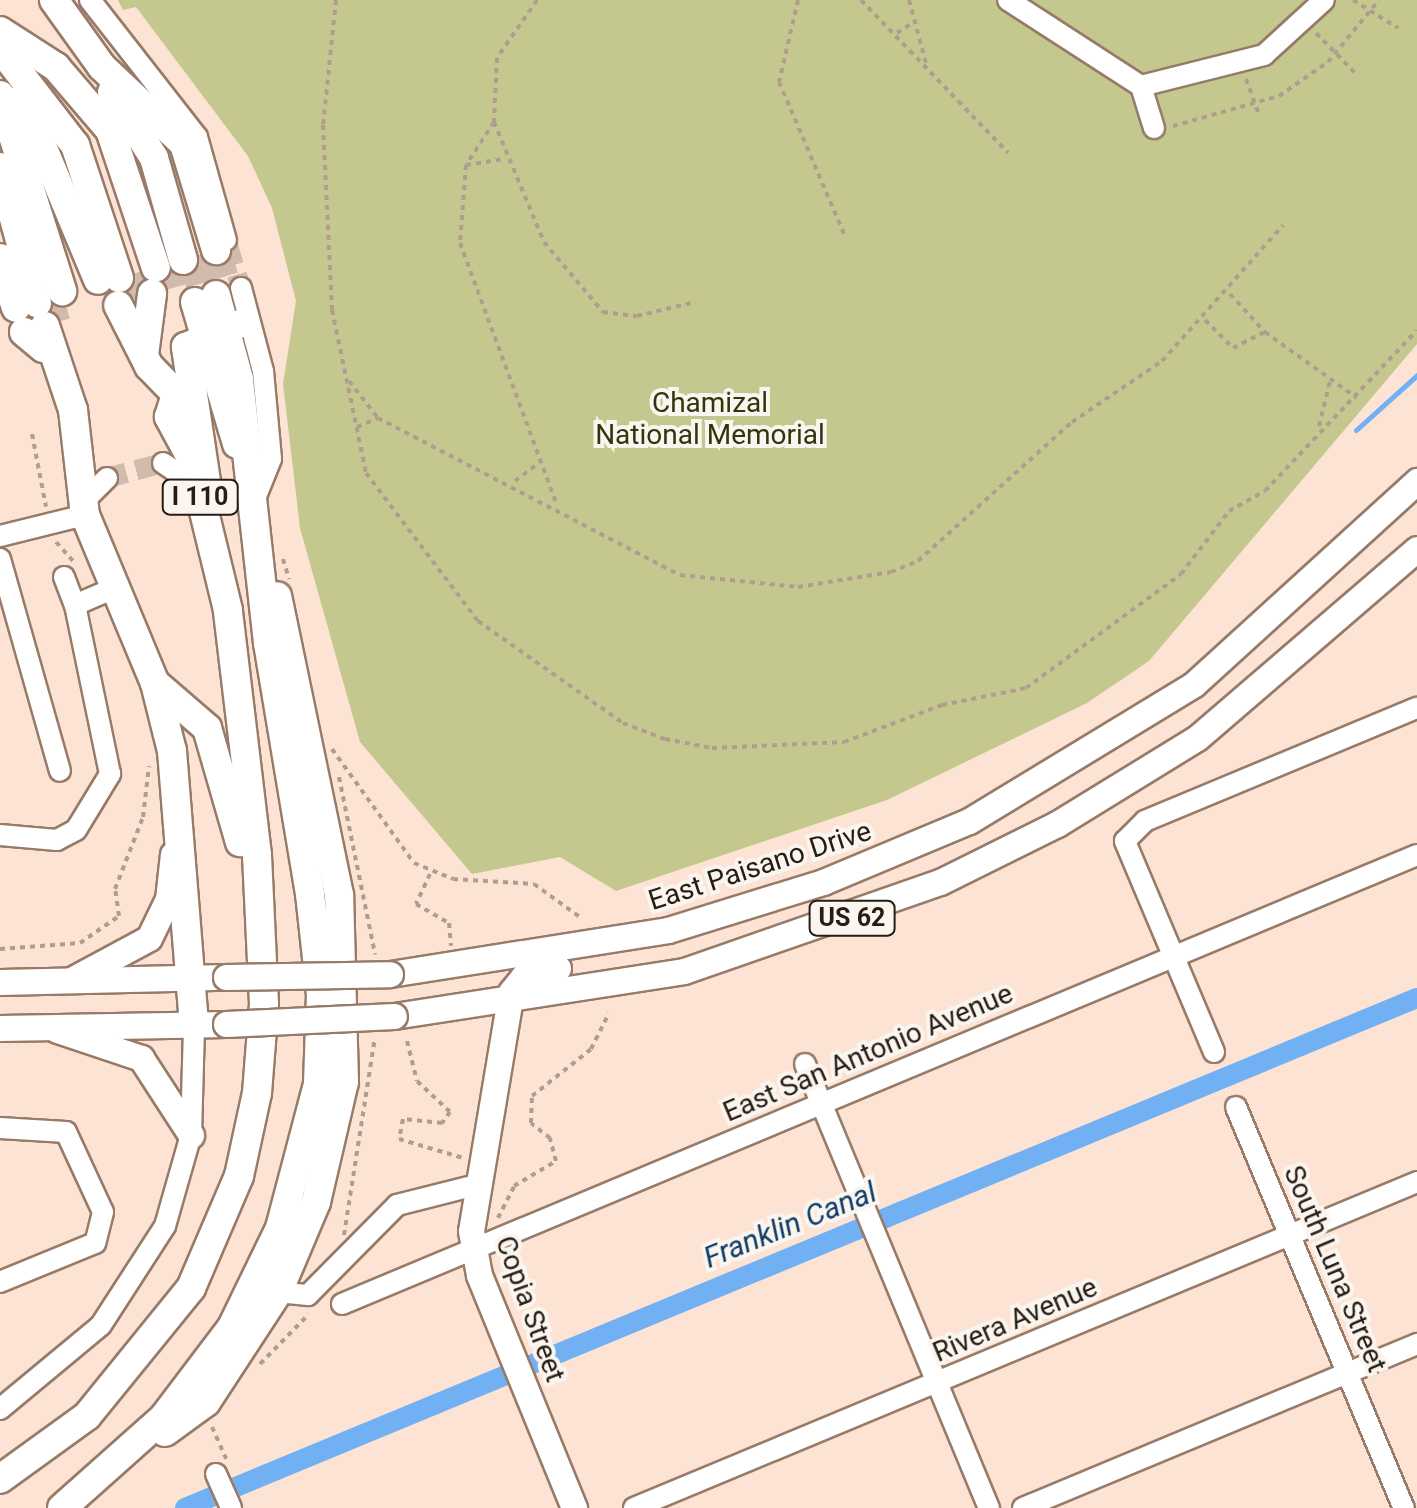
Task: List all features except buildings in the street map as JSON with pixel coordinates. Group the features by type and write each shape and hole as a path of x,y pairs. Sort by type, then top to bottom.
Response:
{"highway":[{"name":"I 110","path":"54,0 148,144 166,288 173,386 169,417 205,517 234,656 260,921"},
{"name":"I 110","path":"0,32 98,132 166,288"},
{"name":"I 110","path":"0,32 82,95 124,137 166,288"},
{"name":"I 110","path":"78,38 173,161 166,288"},
{"name":"I 110","path":"0,48 75,145 166,288"},
{"name":"I 110","path":"0,63 46,136 166,288 219,331 253,412 252,488"},
{"name":"I 110","path":"102,67 184,144 166,288"},
{"path":"0,95 41,320"},
{"path":"0,130 84,509 112,589 155,683 176,784 194,1026"},
{"path":"0,167 41,320"},
{"path":"0,216 41,320"},
{"path":"0,258 41,320"},
{"name":"I 110","path":"219,331 238,446 252,488"},
{"path":"205,517 207,437 186,353 219,331"},
{"path":"136,1445 206,1402 278,1292 335,1131 348,1006 328,824 269,537 252,488"},
{"path":"62,1508 136,1445 191,1386 249,1296 293,1192 318,1084 316,941 269,537"},
{"path":"0,1479 127,1374 219,1234 256,1092 260,921 207,728 155,683"}],"main road":[{"name":"East Paisano Drive","path":"0,982 390,974 598,946 853,871 1075,764 1248,642 1417,481"},
{"name":"US 62","path":"0,1028 194,1026 394,1016 509,1005 764,948 1000,855 1197,738 1417,549"},
{"path":"73,979 135,951 162,919 176,784"},
{"path":"509,1005 523,977 573,966 598,946"},
{"name":"Copia Street","path":"509,1005 476,1185 472,1251 574,1508"},
{"path":"53,1027 140,1058 192,1135"}],"street":[{"path":"90,0 197,138 166,288 264,371 271,459 252,488"},
{"path":"1008,0 1141,86 1154,128"},
{"path":"1141,86 1241,66 1306,23 1324,0"},
{"path":"163,464 196,484"},
{"path":"0,536 84,509 107,478"},
{"path":"0,559 60,772"},
{"path":"0,835 66,835 110,774 75,604 64,578"},
{"path":"75,604 112,589"},
{"path":"1214,1052 1125,841 1145,821 1417,708"},
{"name":"East San Antonio Avenue","path":"332,1303 472,1251 1417,855"},
{"path":"0,1409 101,1325 165,1226 192,1135 194,1026"},
{"path":"805,1064 989,1508"},
{"name":"South Luna Street","path":"1236,1107 1404,1508"},
{"path":"0,1128 66,1132 103,1212 103,1235 0,1282"},
{"name":"Rivera Avenue","path":"634,1508 1417,1182"},
{"path":"278,1292 308,1295 397,1204 476,1185"},
{"path":"1023,1508 1417,1344"},
{"path":"222,1469 231,1508"}],"path":[{"path":"336,0 323,126 332,310 372,486 478,621 622,723 733,748 873,736 942,706 1026,688 1181,574 1229,511 1265,491 1319,427 1357,398 1417,330"},
{"path":"798,0 779,82 845,236"},
{"path":"861,0 897,32 1008,153"},
{"path":"909,0 926,64"},
{"path":"1353,0 1398,28"},
{"path":"1154,128 1256,106 1336,54 1379,0"},
{"path":"534,1 497,58 494,122 504,159 544,242 590,304 637,316 695,302"},
{"path":"897,32 914,22"},
{"path":"1306,23 1358,76"},
{"path":"1241,66 1260,115"},
{"path":"494,122 466,166 460,243 557,505"},
{"path":"466,166 504,159"},
{"path":"348,380 378,418 514,482 702,581 798,587 891,572 918,560 1072,422 1162,362 1230,294 1244,262 1283,226"},
{"path":"1230,294 1265,332 1357,398"},
{"path":"1205,320 1234,348 1265,332"},
{"path":"1319,427 1331,378"},
{"path":"356,427 378,418"},
{"path":"514,482 539,463"},
{"path":"269,537 292,593"},
{"path":"328,732 398,848 430,874 534,884 580,917"},
{"path":"430,874 416,904 449,923 450,936"},
{"path":"503,1237 497,1219 514,1186 556,1161 550,1138 531,1123 532,1096 580,1061 609,1012"},
{"path":"408,1041 417,1081 450,1112 442,1123 403,1119 399,1139 463,1158"},
{"path":"254,1372 332,1303"},
{"path":"222,1412 212,1425 222,1469"}],"green space":[{"name":"Chamizal National Memorial","path":"118,0 1417,0 1417,344 1149,661 1087,703 887,800 616,891 560,857 472,874 360,742 300,528 283,384 296,301 272,208 248,156 136,7 123,10"}],"waterway":[{"path":"1356,430 1417,375"},
{"name":"Franklin Canal","path":"185,1508 1417,998"}],"tunnel":[{"path":"228,246 241,288"},
{"path":"216,250 229,291"},
{"path":"192,257 204,299"},
{"path":"169,263 176,287"},
{"path":"132,274 139,298"},
{"path":"50,299 56,322"},
{"path":"107,478 163,463"}]}
